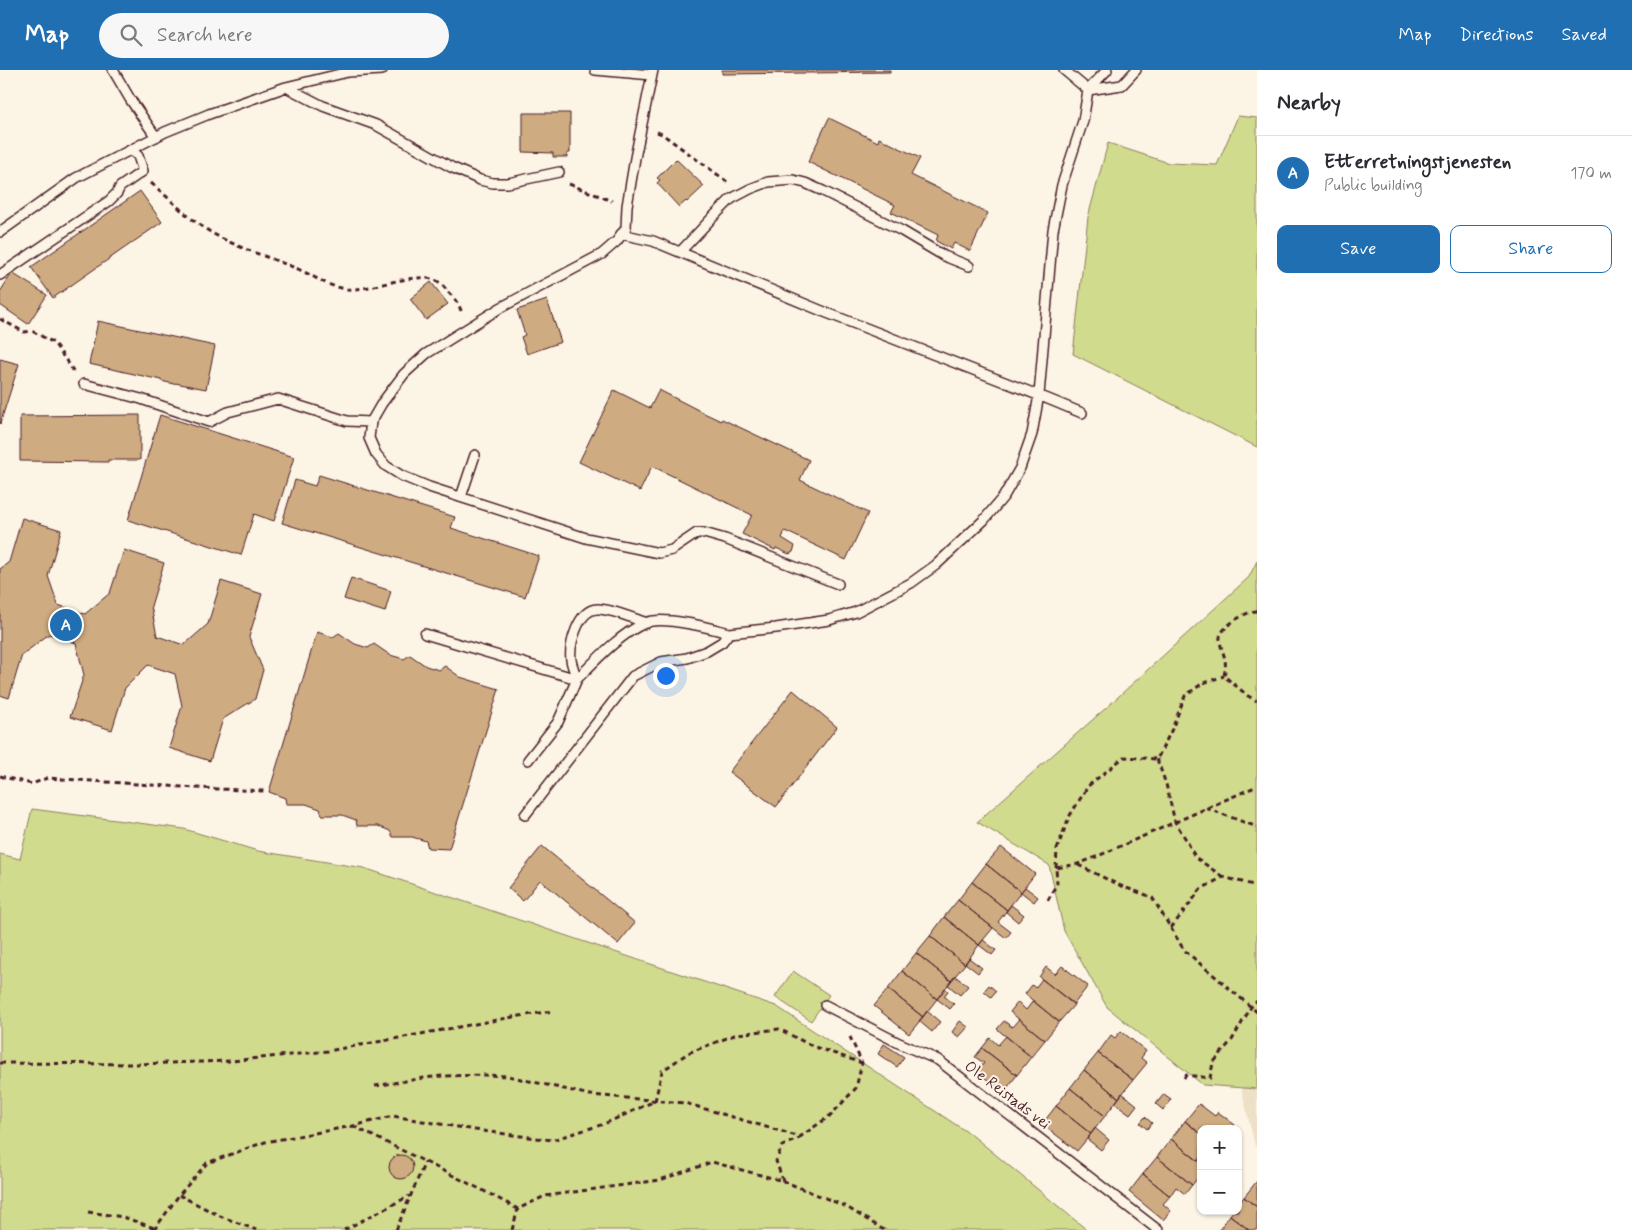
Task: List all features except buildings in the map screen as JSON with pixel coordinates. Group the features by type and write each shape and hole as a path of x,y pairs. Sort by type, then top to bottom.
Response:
{"lane":[{"path":"113,70 156,137"},
{"path":"0,232 76,178 156,137 209,114 286,87 348,72 382,70"},
{"path":"595,70 652,72 628,196 626,228 617,241 602,254 500,308 426,354 404,374 382,403 371,422 369,438 376,454 386,466 402,476 586,538 659,553 672,550 696,533 704,533 725,539 838,584"},
{"path":"1064,70 1088,90 1122,85 1136,70"},
{"path":"577,679 571,660 578,624 585,613 597,609 647,622 668,621 729,633 829,620 856,612 911,583 936,565 984,520 1004,496 1020,468 1032,434 1039,395 1053,230 1062,184 1083,121 1088,90 1107,70"},
{"path":"286,87 323,106 376,125 451,167 480,180 493,183 508,183 559,172"},
{"path":"0,274 109,201 117,194 120,187 143,171 138,156 131,150"},
{"path":"680,252 732,199 768,182 793,180 823,191 902,231 944,256 969,266"},
{"path":"621,234 653,241 822,311 1039,395 1082,414"},
{"path":"84,384 141,399 209,422 228,412 278,399 347,421 371,422"},
{"path":"461,497 475,455"},
{"path":"528,760 558,722 577,679 610,648 647,622"},
{"path":"525,815 633,676 661,662 687,658 707,651 722,642 729,633"},
{"path":"425,634 577,679"},
{"name":"Ole Reistads vei","path":"825,1005 899,1044 938,1060 1158,1230"}],"path":[{"path":"642,125 662,134 719,176"},
{"path":"143,171 146,178 181,210 215,235 298,269 330,285 352,289 407,279 427,278 438,282 461,308 466,329"},
{"path":"564,182 593,193"},
{"path":"0,319 24,332 32,331 54,343 84,384"},
{"path":"1224,676 1226,663 1220,638 1222,632 1239,618 1252,611 1257,611"},
{"path":"1224,676 1248,696 1257,700"},
{"path":"1224,676 1203,683 1185,696 1157,759 1166,784 1175,822 1195,857 1223,877 1257,886"},
{"path":"1048,900 1057,883 1056,849 1069,817 1088,786 1124,757 1157,759"},
{"path":"0,776 32,784 47,778 264,791"},
{"path":"1056,868 1078,864 1257,786"},
{"path":"1206,808 1257,827"},
{"path":"1078,864 1121,886 1152,897 1184,950 1257,1012"},
{"path":"1171,928 1201,889 1223,877"},
{"path":"1184,1078 1186,1075 1210,1078 1213,1063 1232,1040 1251,1007 1257,1001"},
{"path":"0,1063 136,1064 231,1061 328,1051 553,1011"},
{"path":"783,1181 776,1162 782,1146 800,1137 831,1115 856,1088 862,1063 850,1037 854,1020"},
{"path":"655,1101 662,1071 688,1053 737,1034 779,1029 812,1046 862,1063"},
{"path":"375,1086 424,1078 501,1076 590,1094 685,1103 800,1137"},
{"path":"88,1212 123,1216 154,1229 179,1195 207,1163 265,1142 353,1126 393,1116 475,1130 552,1140 604,1124 655,1101"},
{"path":"353,1126 518,1209"},
{"path":"396,1230 425,1162"},
{"path":"512,1230 518,1209 545,1196 660,1180 712,1162 783,1181 846,1206 884,1230"},
{"path":"179,1195 220,1216 256,1230"},
{"path":"344,1230 411,1195"}],"shaded area":[{"path":"1257,1039 1257,1148 1239,1079"}],"green space":[{"path":"1238,116 1257,118 1257,447 1073,354 1088,217 1108,143 1169,163 1217,165"},
{"path":"1257,561 1257,1089 1203,1085 1107,1007 1064,931 1049,865 977,822 1107,707 1249,577"},
{"path":"32,809 184,829 258,851 364,868 776,1006 973,1136 1087,1230 0,1230 0,854 20,859"},
{"path":"793,971 829,995 811,1021 775,997"}],"place":[{"name":"Etterretningstjenesten","path":"66,625"}]}
